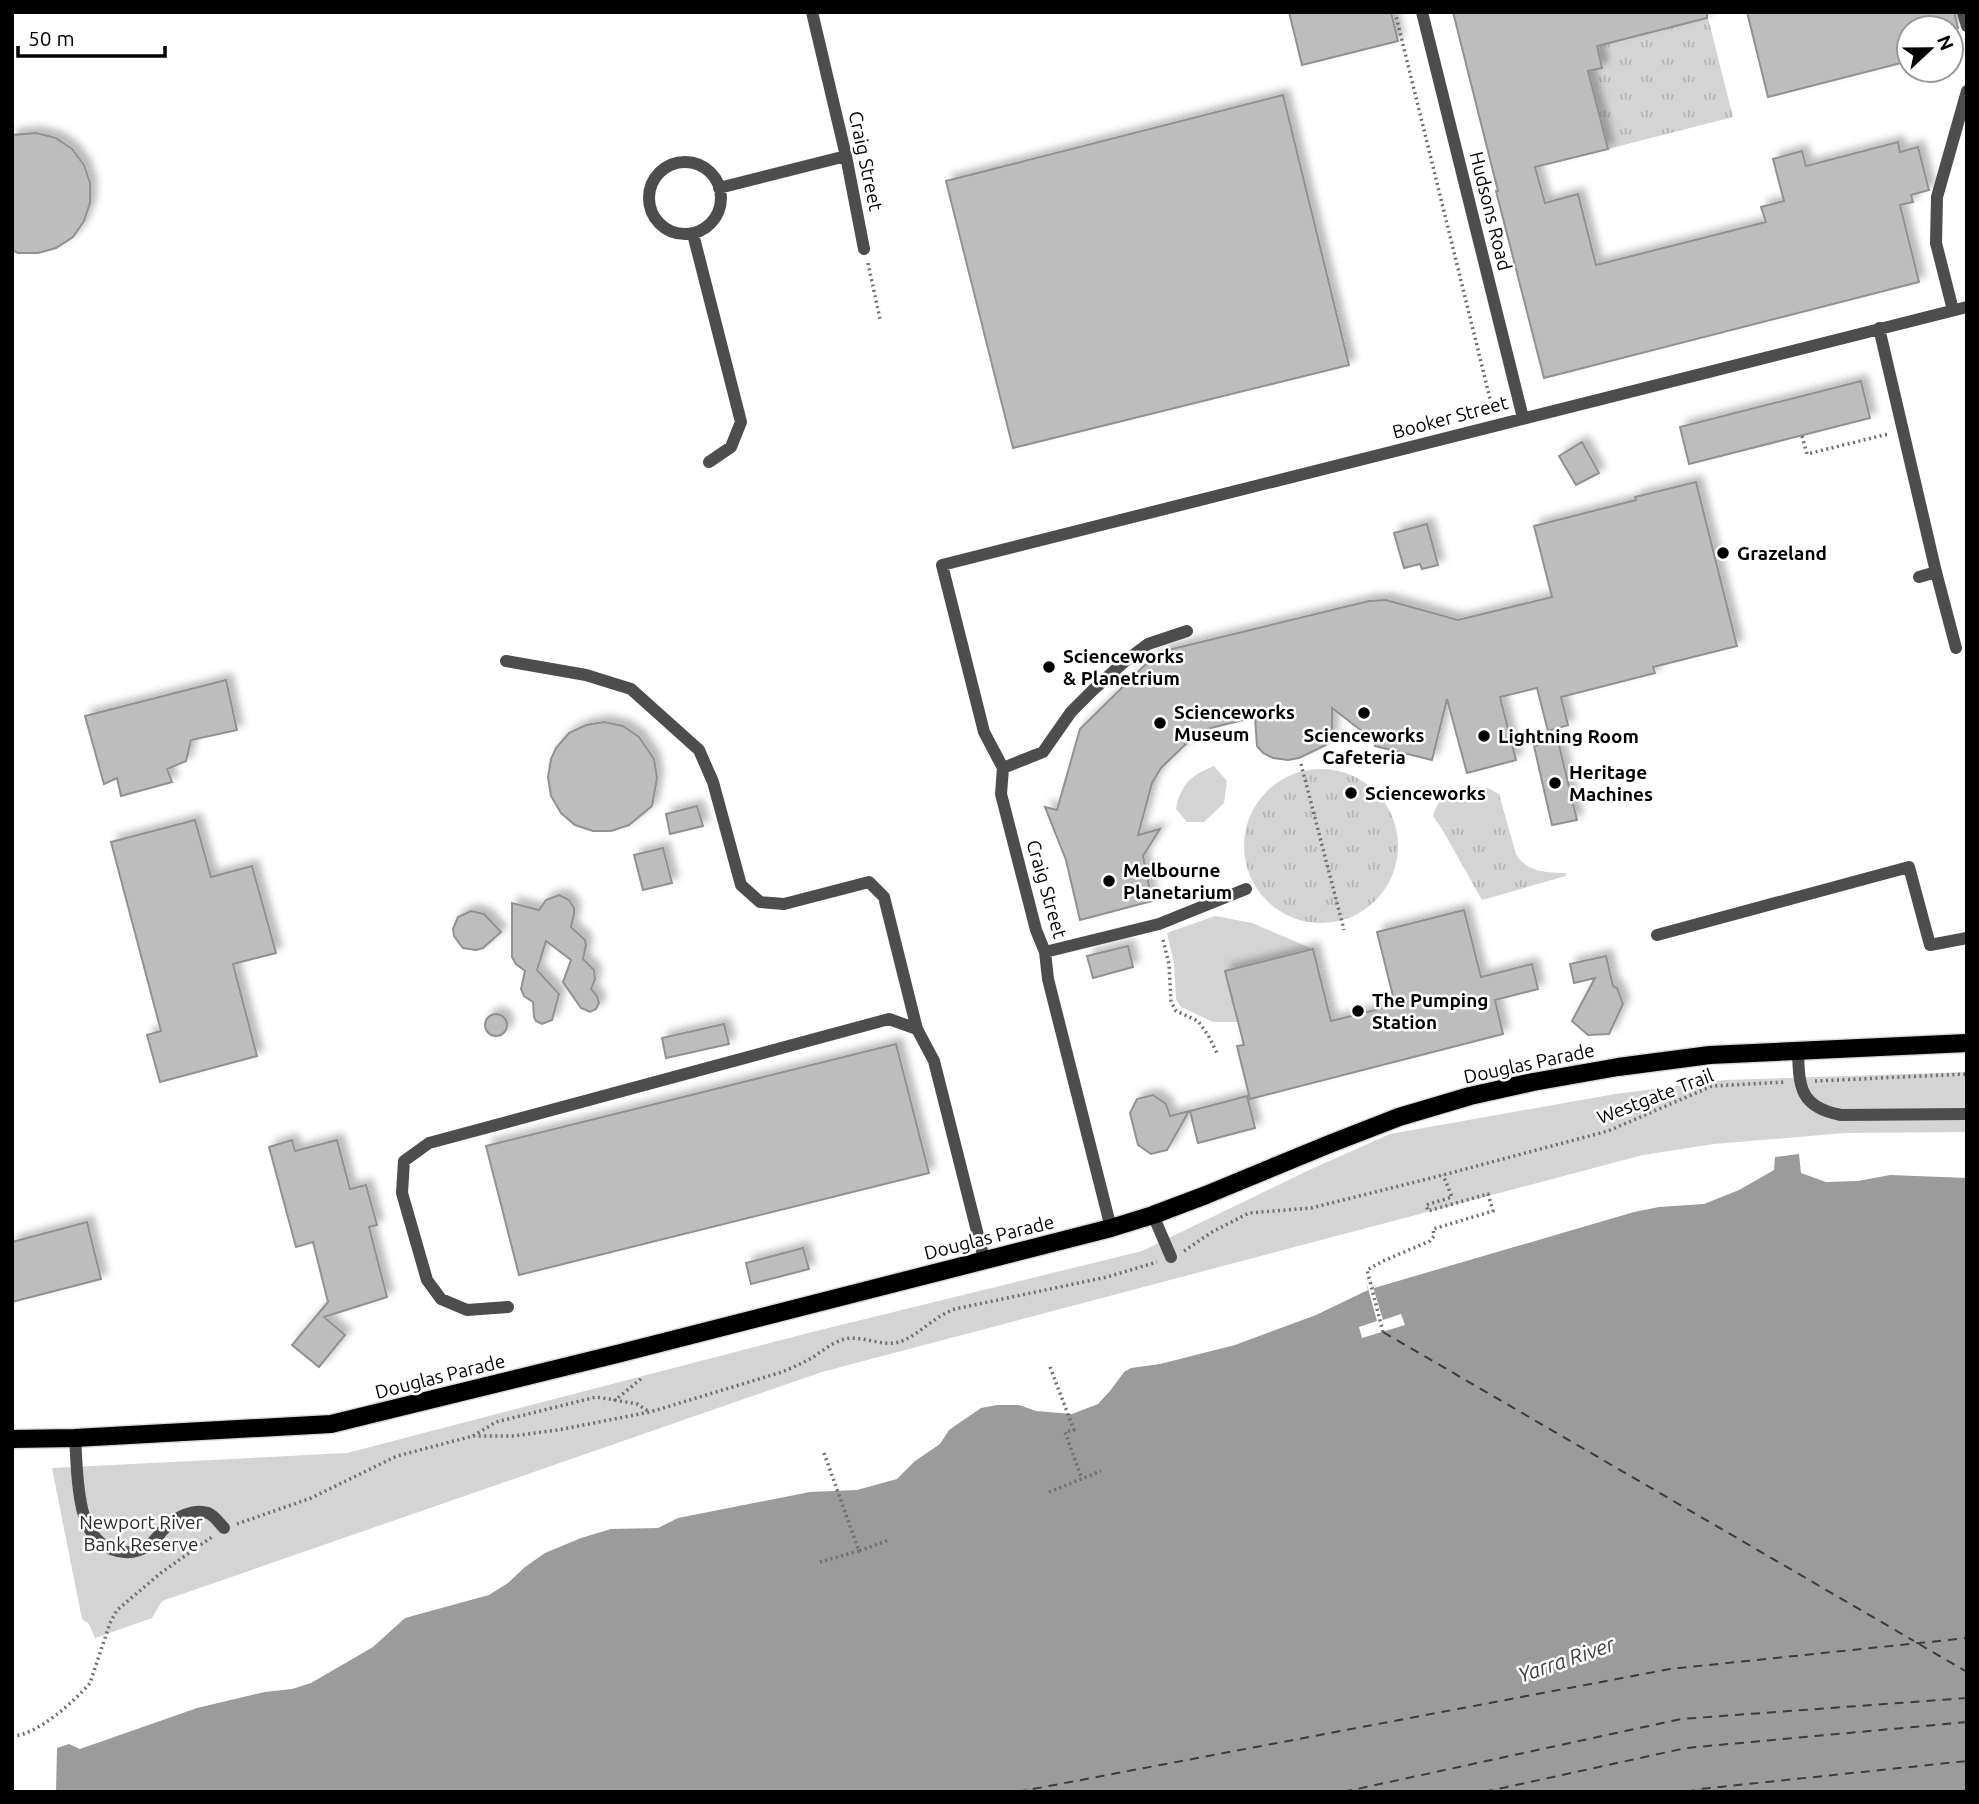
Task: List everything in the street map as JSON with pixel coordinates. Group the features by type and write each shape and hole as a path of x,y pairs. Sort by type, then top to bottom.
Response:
{"main road":[{"name":"Douglas Parade","path":"12,1439 331,1424 1111,1228 1153,1215 1399,1117 1470,1096 1618,1067 1710,1055 1967,1043"}],"street":[{"name":"Craig Street","path":"812,12 846,156 864,249"},
{"name":"Hudsons Road","path":"1422,12 1523,418"},
{"path":"1963,12 1967,26"},
{"path":"1953,310 1936,243 1937,197 1967,92"},
{"path":"719,188 846,156"},
{"path":"695,164 706,169 719,188 721,200 718,212 712,222 693,234 669,231 660,224 649,203 654,180 672,165 695,164"},
{"path":"693,234 740,422 731,447 709,462"},
{"name":"Booker Street","path":"942,565 1967,307"},
{"path":"1879,328 1956,648"},
{"name":"Craig Street","path":"942,565 984,732 1003,768 1001,794 1035,930 1045,952 1048,979 1111,1228"},
{"path":"1919,577 1936,572"},
{"path":"1003,768 1043,751 1071,712 1148,643 1187,631"},
{"path":"506,661 586,675 631,689 699,750 713,782 741,885 760,902 784,904 869,882 884,897 917,1029 934,1061 984,1259"},
{"path":"1657,935 1909,867 1930,945 1967,938"},
{"path":"1045,952 1159,924 1246,889"},
{"path":"508,1307 467,1310 441,1299 426,1280 402,1193 404,1161 429,1143 888,1019 917,1029"},
{"path":"1798,1050 1799,1081 1805,1097 1836,1114 1967,1114"},
{"path":"1153,1215 1171,1257"},
{"path":"75,1438 79,1489 88,1527 92,1535 105,1547 124,1552 139,1549 153,1541 171,1522 196,1512 212,1515 223,1528"}],"path":[{"path":"1395,12 1496,425"},
{"path":"864,249 880,319"},
{"path":"1802,436 1807,454 1887,433"},
{"path":"1301,764 1344,930"},
{"path":"1159,924 1169,964 1171,1002 1177,1011 1198,1021 1217,1053"},
{"name":"Westgate Trail","path":"472,1436 514,1436 650,1412 782,1372 846,1339 897,1342 955,1309 1107,1277 1171,1257 1249,1213 1303,1210 1608,1131 1712,1086 1967,1074"},
{"path":"1383,1332 1367,1270 1430,1241 1434,1236 1433,1229 1493,1211 1488,1194 1427,1212 1426,1205 1452,1197 1443,1175"},
{"path":"1050,1367 1073,1430 1065,1432 1082,1479"},
{"path":"614,1400 641,1379"},
{"path":"12,1737 32,1731 85,1689 92,1678 117,1610 162,1572 223,1528 311,1498 397,1456 472,1436 496,1422 596,1397 637,1404 650,1412"},
{"path":"824,1453 859,1551"},
{"path":"1049,1492 1101,1471"},
{"path":"820,1562 889,1540"}],"green space":[{"path":"1708,18 1733,117 1608,149 1588,71 1602,68 1597,46"},
{"path":"1214,766 1227,781 1224,803 1204,822 1187,822 1176,809 1181,793 1193,777"},
{"path":"1321,769 1351,775 1376,791 1392,816 1398,846 1392,876 1376,901 1351,917 1321,923 1291,917 1266,901 1250,876 1244,846 1250,816 1266,791 1291,775"},
{"path":"1468,787 1488,788 1497,793 1497,803 1493,810 1470,825 1442,829 1433,816 1439,802 1449,792"},
{"path":"1497,793 1520,860 1531,868 1566,873 1566,876 1482,900 1442,829 1460,827 1486,816 1493,810"},
{"path":"1215,916 1252,923 1313,949 1226,971 1238,1022 1213,1022 1181,1007 1176,999 1174,963 1167,933"},
{"name":"Newport River Bank Reserve","path":"1967,1072 1967,1132 1845,1133 1714,1144 1643,1155 822,1372 162,1601 152,1618 95,1638 89,1624 82,1619 52,1468 347,1453 812,1332 1142,1251 1390,1134 1615,1094 1724,1080"}],"water":[{"name":"Yarra River","path":"1799,1154 1801,1173 1826,1182 1858,1181 1890,1175 1967,1178 1967,1792 56,1792 57,1748 69,1744 80,1749 197,1708 311,1683 373,1647 405,1618 489,1595 545,1553 581,1538 611,1529 658,1528 678,1518 810,1492 857,1490 897,1479 915,1461 940,1444 949,1430 981,1408 1019,1405 1036,1411 1072,1414 1098,1404 1124,1372 1131,1368 1160,1364 1235,1345 1316,1315 1368,1290 1366,1281 1371,1280 1374,1288 1634,1212 1659,1207 1704,1204 1739,1190 1774,1170 1775,1157"}],"pier":[{"path":"1371,1280 1383,1320 1401,1314 1405,1325 1362,1338 1359,1327 1377,1321 1366,1281"}],"building":[{"path":"1289,12 1391,12 1398,41 1302,65"},
{"path":"1453,12 1707,12 1707,18 1597,46 1602,68 1588,71 1608,149 1535,167 1545,203 1578,194 1596,265 1766,222 1761,207 1784,201 1773,159 1802,151 1806,166 1898,142 1900,152 1918,147 1929,190 1911,195 1913,202 1900,205 1919,282 1544,378"},
{"path":"1747,12 1954,12 1895,14 1895,65 1768,97"},
{"path":"1283,95 1349,365 1013,448 946,181"},
{"path":"36,133 56,138 72,149 84,165 90,183 90,203 84,221 73,237 56,248 38,253 18,253 12,250 12,135"},
{"path":"1861,381 1870,418 1689,464 1680,427"},
{"path":"1582,442 1599,473 1576,485 1559,456"},
{"path":"1696,482 1737,646 1653,667 1655,673 1561,697 1568,725 1548,731 1537,688 1500,697 1516,760 1467,773 1447,699 1432,760 1375,746 1377,738 1363,732 1332,708 1332,735 1326,745 1299,758 1288,760 1273,758 1257,746 1255,717 1207,729 1192,738 1161,768 1152,783 1138,835 1160,829 1143,856 1152,901 1080,920 1066,860 1045,807 1057,810 1080,729 1149,661 1164,651 1369,601 1386,600 1458,620 1552,597 1534,526"},
{"path":"1427,524 1438,565 1422,569 1420,564 1404,568 1394,533"},
{"path":"226,680 237,730 191,740 186,761 167,769 172,782 121,796 117,778 104,784 85,716"},
{"path":"604,722 623,726 639,737 654,759 657,778 652,806 629,825 611,831 593,831 575,825 561,813 551,796 548,777 556,748 569,733 586,725"},
{"name":"Heritage Machines","path":"1558,741 1577,820 1552,825 1534,746"},
{"path":"697,806 703,826 670,834 666,814"},
{"path":"195,820 211,877 252,866 276,953 233,964 257,1056 160,1082 147,1035 161,1031 111,842"},
{"path":"663,848 672,883 643,890 634,855"},
{"path":"559,895 569,900 574,908 571,927 585,940 583,959 594,970 595,979 591,989 599,1003 596,1009 590,1012 581,1008 563,982 571,960 546,941 537,970 559,994 552,1020 542,1024 534,1017 533,1002 524,996 521,989 525,971 512,957 512,903 539,910 546,900"},
{"path":"1464,910 1481,977 1532,964 1538,989 1495,1000 1503,1034 1250,1099 1237,1046 1244,1045 1225,971 1313,949 1331,1021 1375,1010 1395,1004 1377,932"},
{"path":"471,911 484,914 501,932 483,948 476,950 463,948 454,936 453,929 458,917"},
{"path":"1128,946 1133,967 1093,978 1087,956"},
{"path":"1606,956 1613,986 1617,988 1623,1004 1609,1034 1588,1035 1572,1021 1595,978 1574,983 1570,964"},
{"path":"496,1014 504,1017 507,1025 504,1033 496,1036 488,1033 485,1025 488,1017"},
{"path":"724,1024 729,1044 666,1058 662,1038"},
{"path":"896,1044 929,1173 519,1275 486,1146"},
{"path":"1153,1095 1166,1104 1170,1116 1189,1111 1167,1150 1151,1154 1138,1145 1130,1113 1137,1099"},
{"path":"1247,1096 1255,1128 1198,1143 1190,1111"},
{"path":"292,1140 295,1151 337,1140 350,1189 366,1185 377,1225 369,1227 387,1297 324,1317 345,1335 319,1367 292,1345 328,1302 313,1242 296,1247 269,1147"},
{"path":"87,1222 101,1279 12,1302 12,1242"},
{"path":"803,1248 809,1269 751,1284 746,1263"}],"ferry route":[{"path":"1383,1332 1914,1641"},
{"path":"1017,1792 1670,1669 1967,1638"},
{"path":"1919,1644 1967,1672"},
{"path":"1343,1792 1681,1719 1967,1698"},
{"path":"1484,1792 1686,1748 1967,1722"},
{"path":"1686,1792 1967,1761"}],"place":[{"name":"Grazeland","path":"1723,553"},
{"name":"Scienceworks & Planetrium","path":"1049,667"},
{"name":"Scienceworks Cafeteria","path":"1364,713"},
{"name":"Scienceworks Museum","path":"1160,723"},
{"name":"Lightning Room","path":"1484,736"},
{"name":"Heritage Machines","path":"1555,783"},
{"name":"Scienceworks","path":"1351,793"},
{"name":"Melbourne Planetarium","path":"1109,881"},
{"name":"The Pumping Station","path":"1358,1011"}]}
